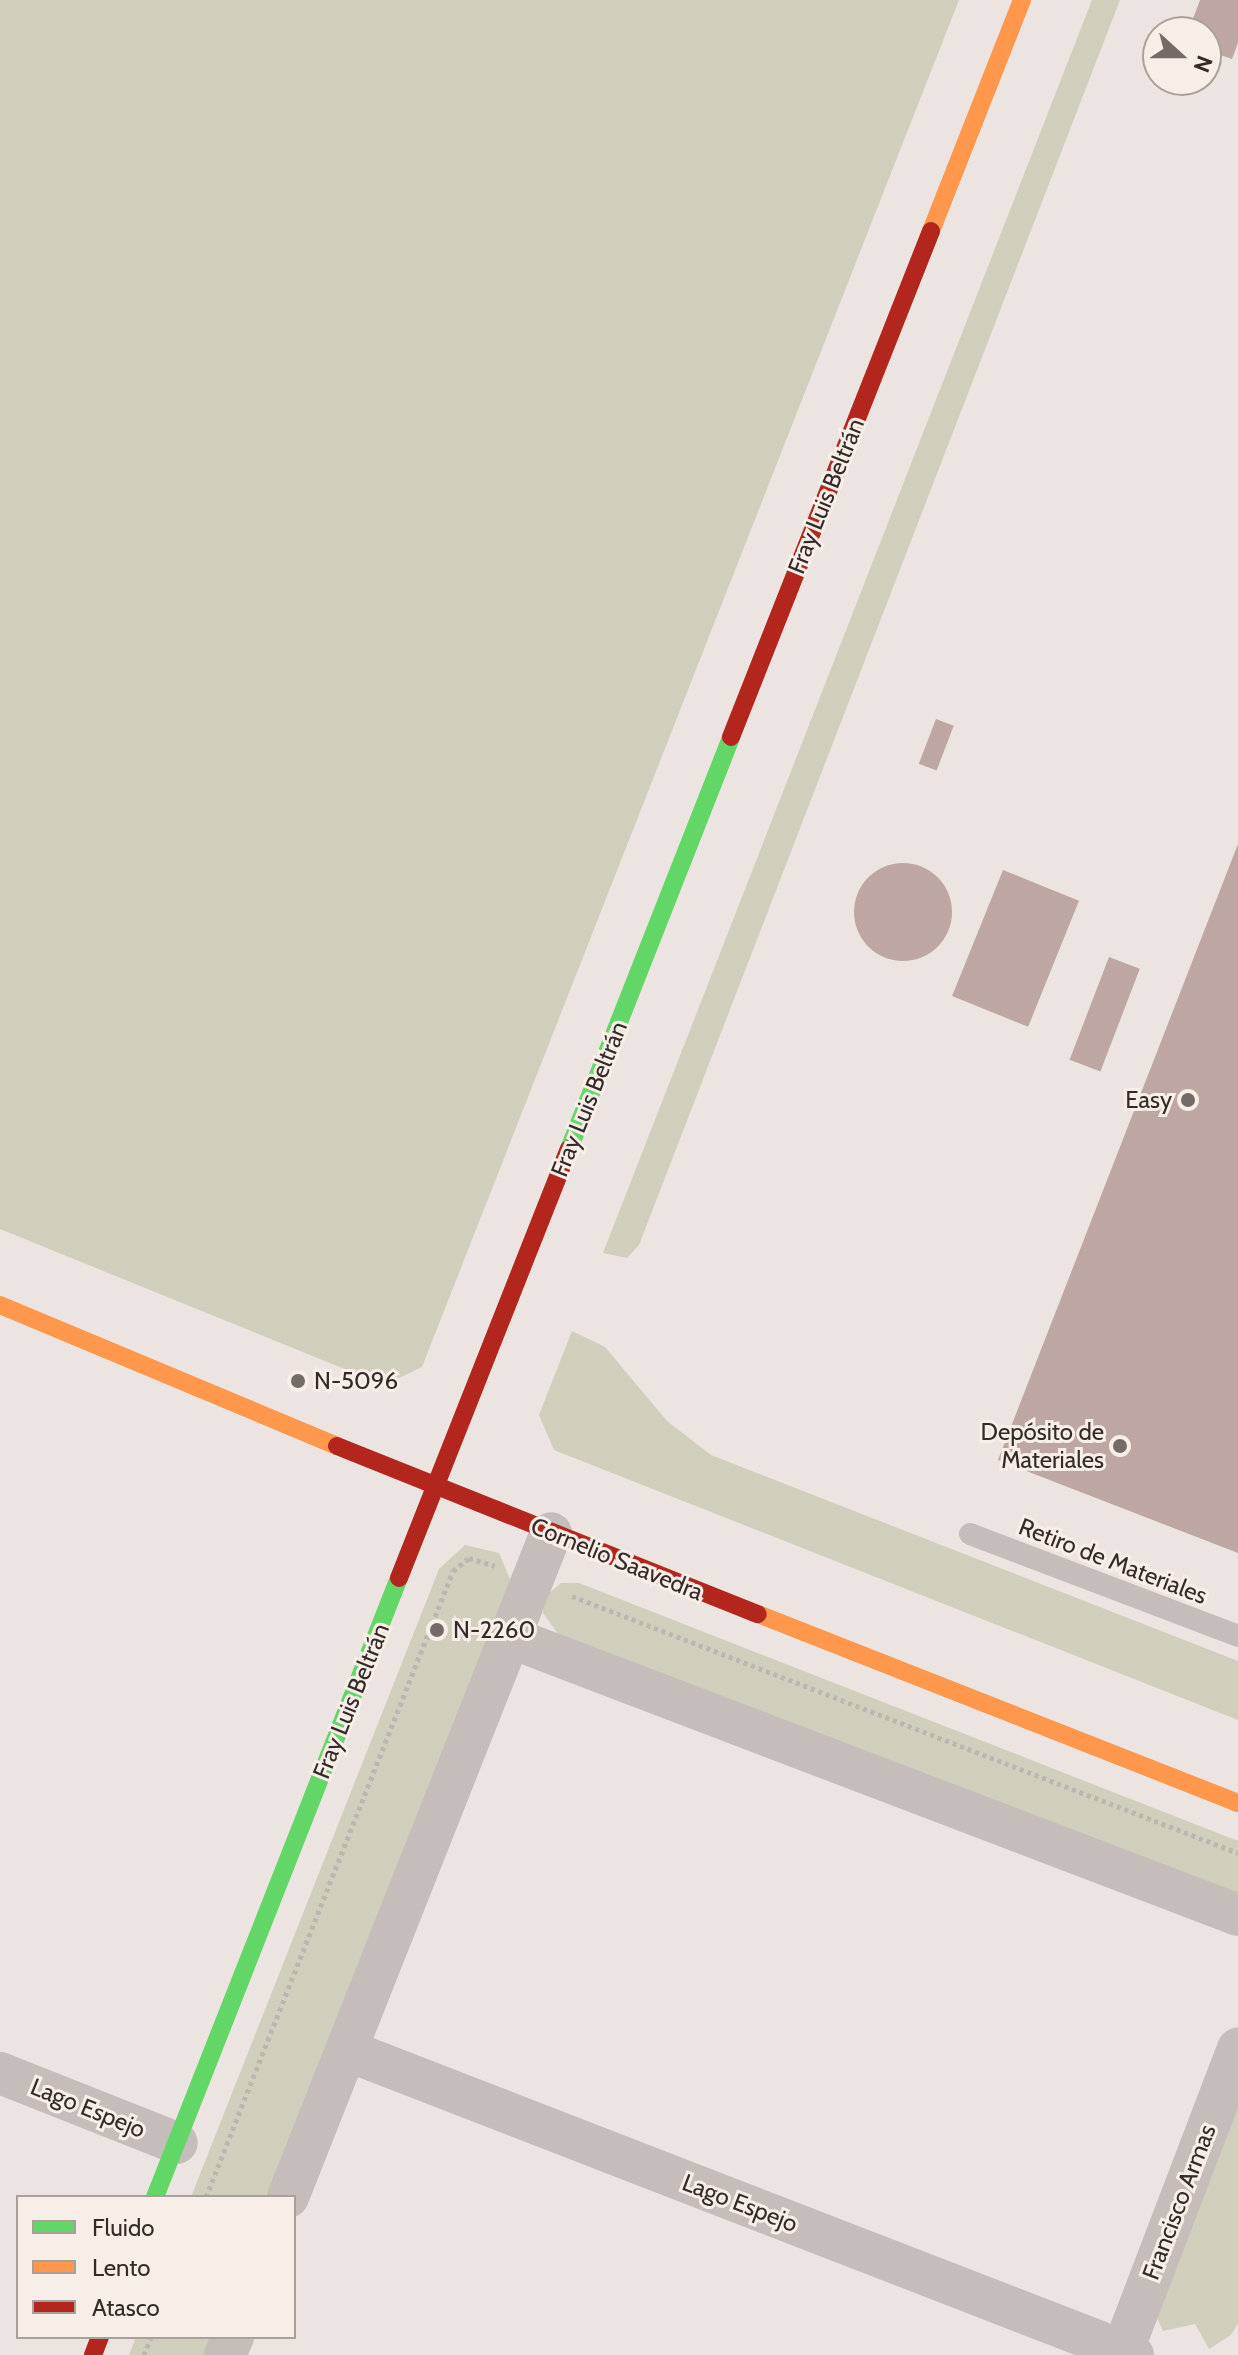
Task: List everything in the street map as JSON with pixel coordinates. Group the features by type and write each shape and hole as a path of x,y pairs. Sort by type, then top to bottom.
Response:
{"main road":[{"name":"Fray Luis Beltrán","path":"156,2195 1022,0"},
{"name":"Cornelio Saavedra","path":"0,1305 436,1487 1238,1803"}],"street":[{"path":"289,2195 551,1533"},
{"path":"509,1637 1238,1915"},
{"name":"Francisco Armas","path":"1126,2354 1238,2049"},
{"name":"Lago Espejo","path":"346,2050 1126,2354"},
{"name":"Lago Espejo","path":"0,2073 177,2143"}],"lane":[{"name":"Retiro de Materiales","path":"970,1534 1238,1636"}],"path":[{"path":"207,2195 453,1571 469,1558 511,1572"},
{"path":"567,1594 1238,1853"}],"green space":[{"path":"0,0 959,0 422,1367 384,1385 0,1229"},
{"path":"1092,0 1120,0 639,1245 627,1258 603,1253"},
{"path":"572,1331 605,1347 667,1421 711,1455 1238,1661 1238,1720 554,1450 539,1415"},
{"path":"465,1545 499,1553 512,1584 274,2195 192,2195 439,1569"},
{"path":"561,1583 579,1583 1238,1841 1238,1900 558,1634 543,1613 547,1595"},
{"path":"1238,2088 1238,2323 1231,2335 1209,2349 1195,2324 1163,2331 1157,2318"},
{"path":"135,2339 216,2339 210,2355 129,2355"}],"building":[{"path":"1200,0 1238,0 1238,43 1232,59 1222,56 1222,16 1194,16"},
{"path":"936,719 954,726 937,771 919,764"},
{"name":"Easy","path":"1238,844 1238,1553 998,1460"},
{"path":"903,863 922,867 938,877 948,893 952,912 948,931 938,947 922,957 903,961 884,957 868,947 858,931 854,912 858,893 868,877 884,867"},
{"path":"1003,870 1079,901 1028,1027 952,996"},
{"path":"1109,957 1140,969 1100,1072 1070,1060"}],"traffic: fast":[{"path":"569,1149 731,737"},
{"path":"156,2195 399,1578"}],"traffic: slow":[{"path":"931,231 1022,0"},
{"path":"0,1305 337,1446"},
{"path":"758,1614 1238,1803"}],"traffic: jam":[{"path":"731,737 931,231"},
{"path":"399,1578 569,1149"},
{"path":"337,1446 758,1614"},
{"path":"93,2355 99,2339"}],"place":[{"name":"Easy","path":"1188,1100"},
{"name":"N-5096","path":"298,1381"},
{"name":"Depósito de Materiales","path":"1120,1446"},
{"name":"N-2260","path":"437,1630"}]}
